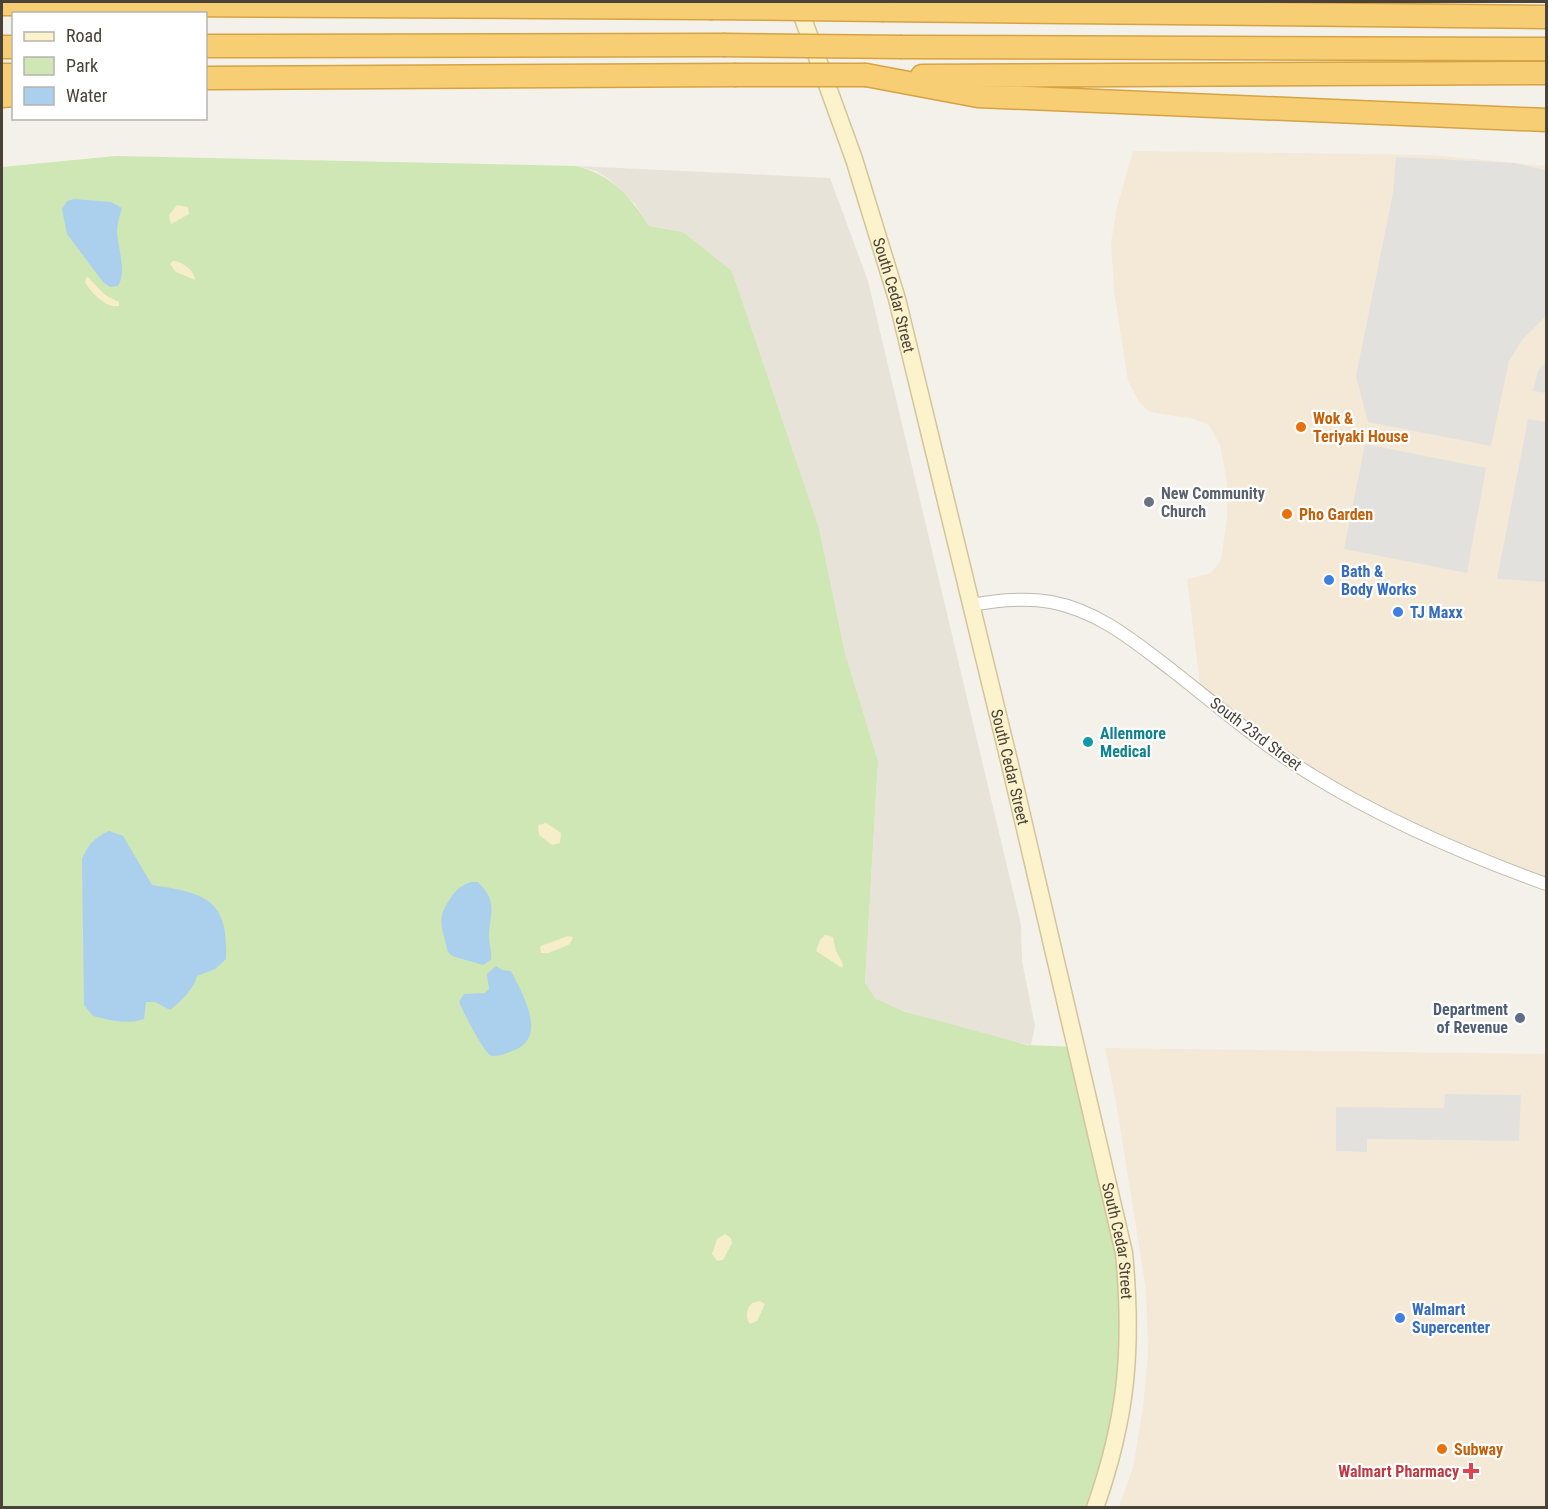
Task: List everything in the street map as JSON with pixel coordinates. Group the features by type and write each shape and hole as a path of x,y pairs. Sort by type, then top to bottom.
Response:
{"highway":[{"path":"1136,12 1179,2"},
{"path":"2,4 130,3 1546,17"},
{"path":"207,46 723,45 1546,49"},
{"path":"916,81 1546,73"},
{"path":"207,78 866,75 916,81 978,96 1546,120"}],"main road":[{"name":"South Cedar Street","path":"797,2 861,179 891,277 1012,773 1124,1253 1129,1324 1128,1376 1111,1462 1095,1508"}],"street":[{"name":"South 23rd Street","path":"970,605 1024,599 1052,602 1092,615 1129,637 1312,776 1356,802 1418,832 1546,884"}],"shaded area":[{"path":"1133,151 1432,155 1546,166 1546,884 1356,802 1201,693 1187,579 1211,573 1221,560 1227,517 1227,483 1220,445 1209,425 1194,419 1150,412 1139,402 1128,381 1114,291 1111,242 1117,207"},
{"path":"1396,157 1514,163 1546,170 1546,316 1522,340 1509,361 1491,446 1368,422 1356,376 1393,193"},
{"path":"577,166 830,178 868,281 1021,925 1022,961 1035,1026 1031,1045 986,1036 885,1005 876,999 865,984 878,761 845,653 819,528 732,271 683,232 649,226 635,204 609,179 596,171"},
{"path":"1546,361 1546,393 1533,391 1538,371"},
{"path":"1528,419 1546,422 1546,582 1497,579"},
{"path":"1365,444 1486,468 1467,573 1344,549"},
{"path":"1105,1048 1546,1054 1546,1507 1119,1507 1133,1468 1143,1407 1148,1355 1146,1290 1116,1102"},
{"path":"1445,1094 1521,1095 1519,1141 1367,1139 1367,1152 1336,1151 1336,1107 1444,1108"}],"green space":[{"path":"116,156 576,166 600,175 619,188 635,205 649,226 683,232 732,271 819,528 845,653 878,761 865,983 876,999 903,1011 1027,1045 1076,1047 1129,1325 1095,1507 2,1507 2,167"}],"sand":[{"path":"177,205 188,207 189,214 171,224 169,215"},
{"path":"173,261 187,267 193,273 195,280 176,272 170,264"},
{"path":"87,276 105,295 119,302 119,306 109,305 95,295 85,282"},
{"path":"546,823 561,833 560,843 552,845 539,835 538,825"},
{"path":"825,935 833,937 836,951 843,964 842,968 816,951 820,940"},
{"path":"568,936 573,937 570,944 549,953 541,953 540,947 543,945"},
{"path":"725,1234 731,1238 732,1243 723,1260 717,1261 712,1254 717,1239"},
{"path":"760,1301 765,1304 757,1321 750,1324 747,1310 752,1303"}],"water":[{"path":"74,199 111,202 122,208 117,229 122,267 118,286 110,287 103,282 67,234 62,209 67,201"},
{"path":"109,831 123,836 152,885 186,891 210,902 218,911 226,939 226,959 215,969 197,976 190,990 174,1007 170,1010 155,1002 146,1002 144,1019 131,1022 93,1016 84,1005 82,859 92,842"},
{"path":"478,882 491,901 489,936 491,960 483,965 452,956 448,952 441,923 443,911 454,894 465,884"},
{"path":"496,966 502,970 511,971 526,1002 531,1025 530,1035 525,1043 515,1050 492,1056 479,1040 459,1002 464,994 485,993 489,989 487,974"}],"place":[{"name":"Wok & Teriyaki House","path":"1301,427"},
{"name":"New Community Church","path":"1149,502"},
{"name":"Pho Garden","path":"1287,514"},
{"name":"Bath & Body Works","path":"1329,580"},
{"name":"TJ Maxx","path":"1398,612"},
{"name":"Allenmore Medical","path":"1088,742"},
{"name":"Department of Revenue","path":"1520,1018"},
{"name":"Walmart Supercenter","path":"1400,1318"},
{"name":"Subway","path":"1442,1449"},
{"name":"Walmart Pharmacy","path":"1471,1471"}]}
